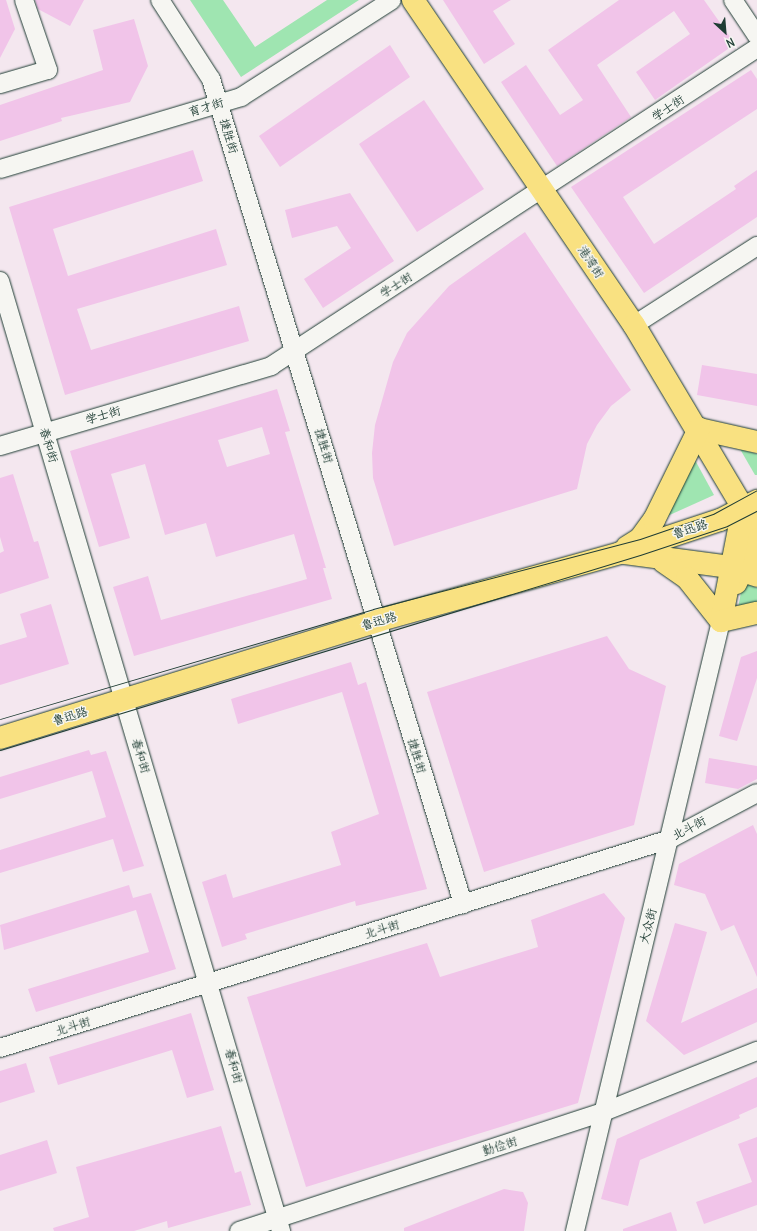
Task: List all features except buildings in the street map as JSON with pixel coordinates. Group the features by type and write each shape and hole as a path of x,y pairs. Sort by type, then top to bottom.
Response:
{"main road":[{"name":"港湾街","path":"413,0 634,325 699,429 750,505 757,531"},
{"path":"620,553 640,539 654,520 699,429 757,442"},
{"path":"743,571 750,505"},
{"name":"鲁迅路","path":"0,738 377,622 620,553 750,505"},
{"path":"721,621 757,540"},
{"path":"620,553 743,571"},
{"path":"654,557 688,578 721,621"},
{"path":"721,621 757,613"}],"street":[{"path":"0,84 48,70 24,0"},
{"name":"捷胜街","path":"160,0 211,79 463,904"},
{"name":"育才街","path":"0,169 241,97 392,0"},
{"path":"733,0 757,36"},
{"name":"学士街","path":"0,446 271,366 544,191 757,48"},
{"path":"634,325 757,246"},
{"name":"春和街","path":"0,281 210,983 279,1224"},
{"name":"大众街","path":"575,1231 601,1113 670,839 721,621"},
{"name":"北斗街","path":"0,1048 670,839 757,793"},
{"name":"勤俭街","path":"239,1231 279,1224 601,1113 757,1051"}],"green space":[{"path":"190,0 223,0 255,47 327,0 359,0 241,77"},
{"path":"740,449 757,454 757,475 755,475"},
{"path":"695,460 714,495 663,518"},
{"path":"743,582 757,588 757,605 738,608"}],"tram line":[{"path":"0,719 373,609 640,539 713,514 757,490"},
{"path":"0,750 640,555 727,526 757,511"}]}
